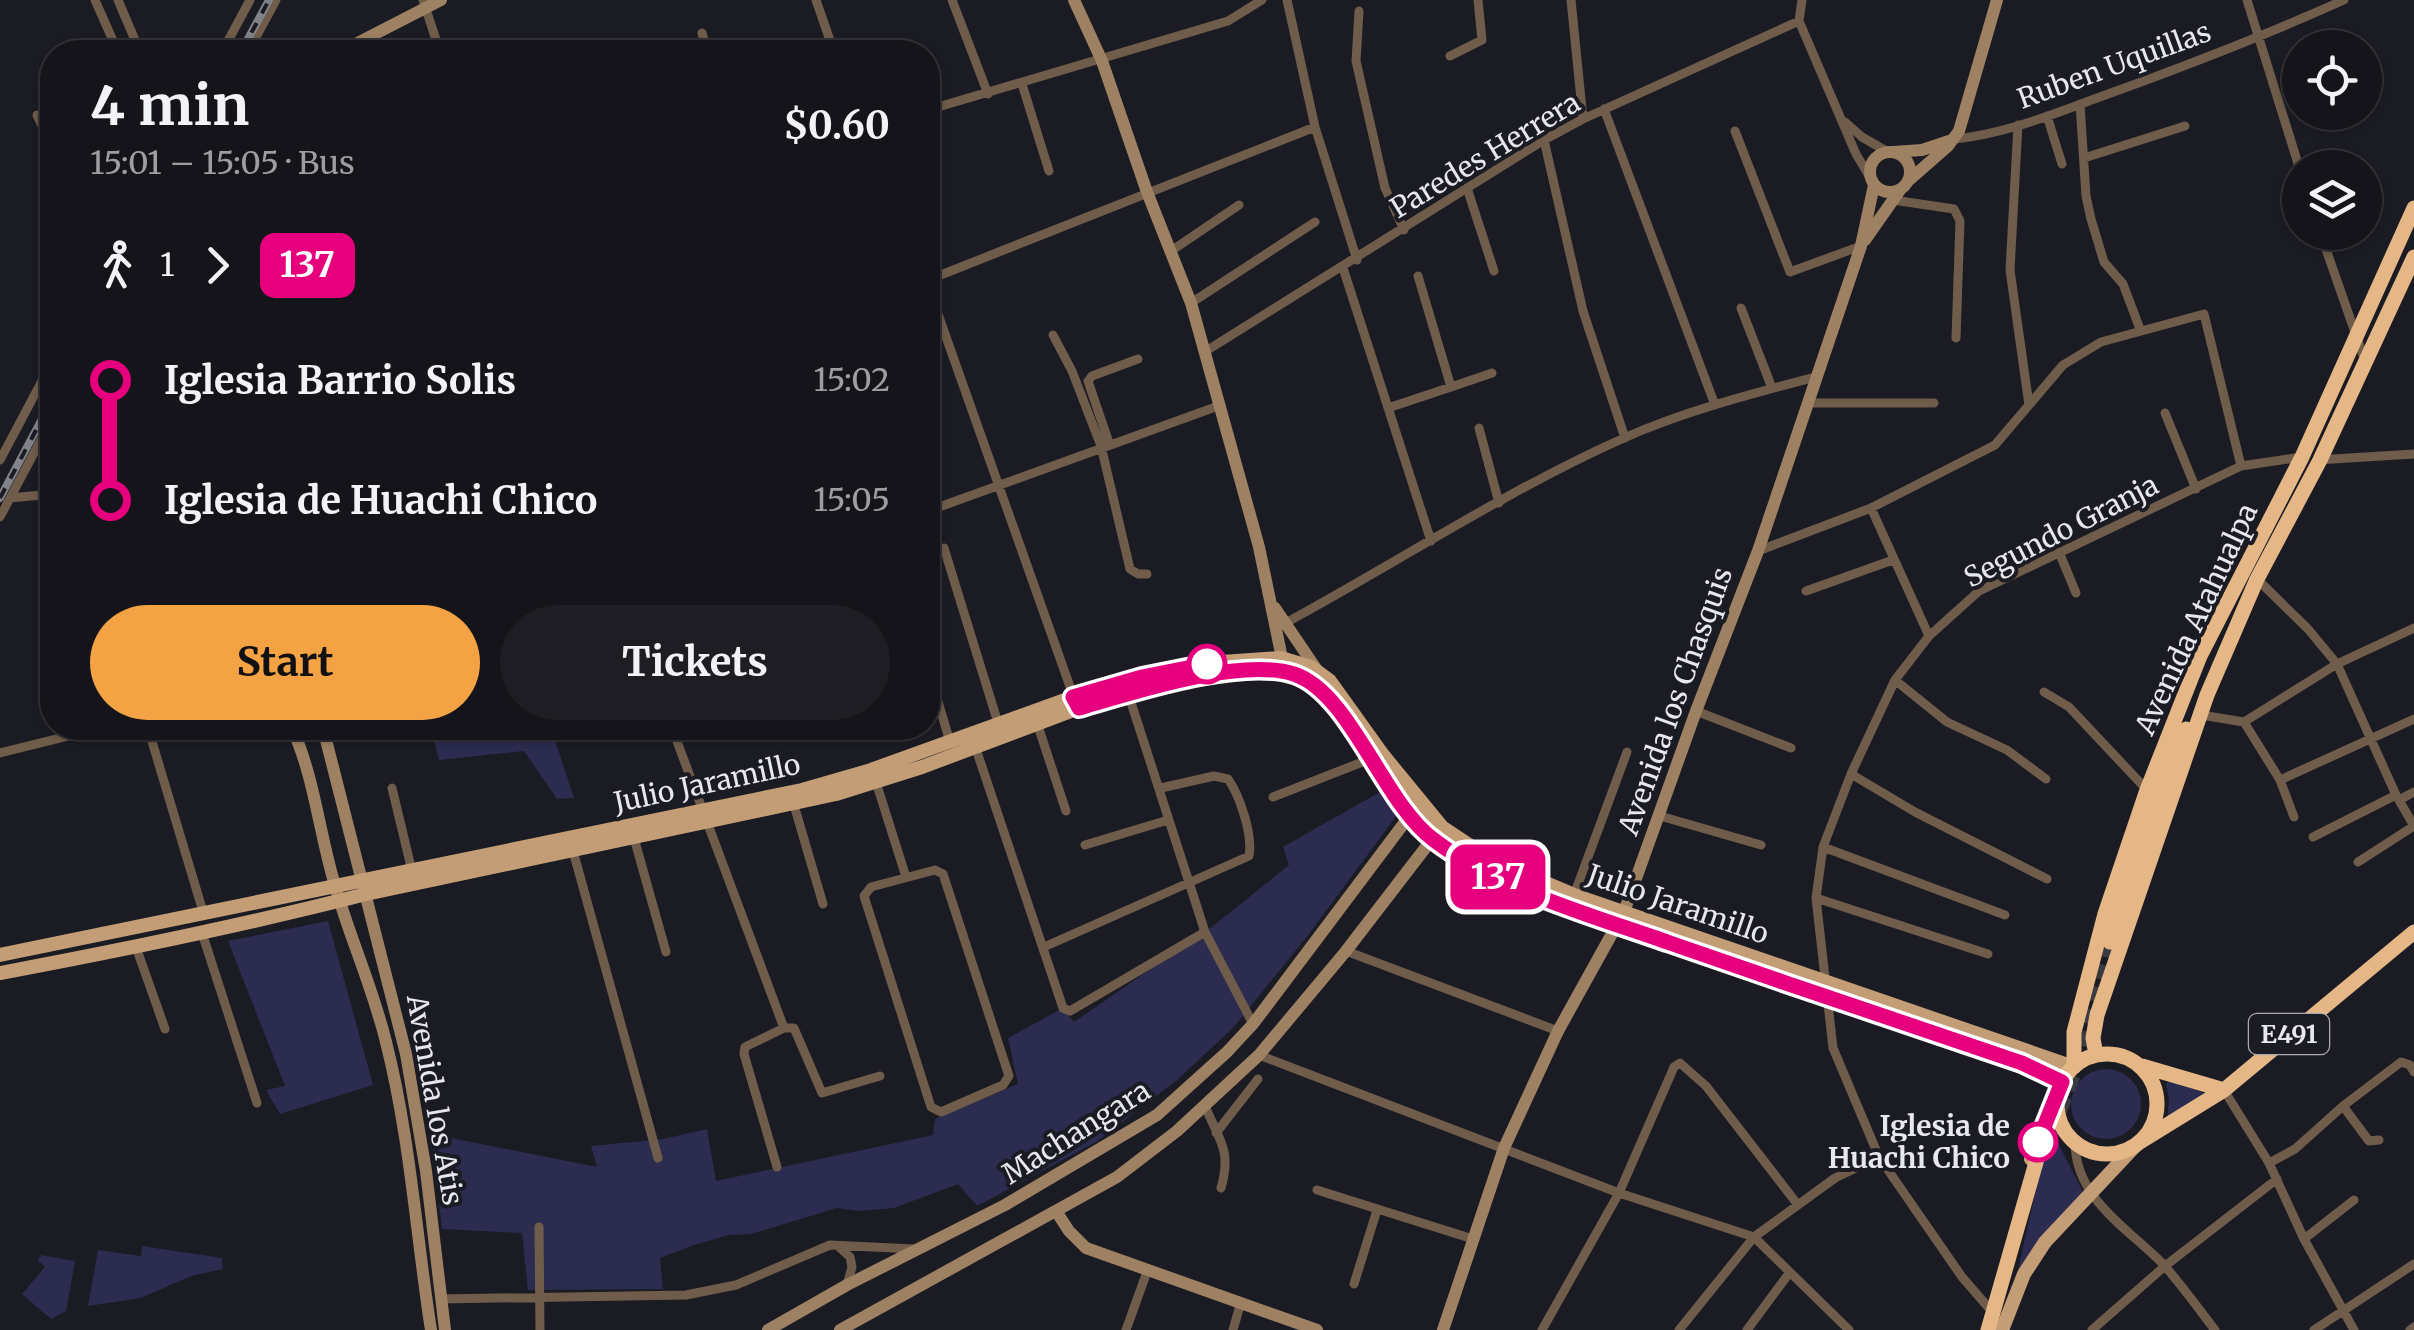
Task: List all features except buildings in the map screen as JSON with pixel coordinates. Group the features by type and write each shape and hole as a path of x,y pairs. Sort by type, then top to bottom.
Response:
{"highway":[{"name":"Avenida Atahualpa","path":"2074,1066 2074,1032 2092,964 2171,725 2200,656 2302,457 2414,208"},
{"name":"Avenida Atahualpa","path":"2096,1055 2093,1038 2098,1015 2207,696 2258,579 2320,460 2414,257"},
{"path":"2191,685 2146,812 2108,941 2178,746 2207,696"},
{"name":"E491","path":"2138,1144 2224,1090 2414,932"},
{"path":"2138,1064 2155,1089 2157,1104 2155,1119 2138,1144 2117,1153 2102,1154 2075,1142 2060,1120 2060,1088 2074,1066 2096,1055 2126,1058 2224,1090"},
{"path":"1997,1330 2041,1153"}],"main road":[{"name":"Julio Jaramillo","path":"0,956 634,838 832,782 1142,677 1207,664 1284,665 1314,676 1340,692 1442,827 1490,860 1622,918"},
{"name":"Julio Jaramillo","path":"364,888 412,871 705,816 794,805 876,782 975,746 1037,723 1076,702 1250,668 1284,665"},
{"name":"Julio Jaramillo","path":"1314,676 1407,815 1432,839 1493,875 1827,990 2022,1063 2060,1088"},
{"name":"Julio Jaramillo","path":"0,973 202,934 338,893"},
{"name":"Julio Jaramillo","path":"1827,990 2074,1066"},
{"path":"1997,1330 1988,1307 2028,1166 2060,1088"},
{"path":"1997,1330 2024,1274 2045,1242 2138,1144"}],"street":[{"path":"94,0 112,40"},
{"path":"118,0 135,40"},
{"path":"228,40 250,0"},
{"path":"254,40 276,0"},
{"path":"361,40 425,4 441,0"},
{"path":"816,0 830,40"},
{"path":"952,0 988,94"},
{"path":"1074,0 1102,61 1191,303 1274,606 1314,676"},
{"path":"940,107 1228,21 1262,0"},
{"path":"1287,0 1315,127 1356,260"},
{"path":"1450,56 1482,40 1478,0"},
{"path":"1571,0 1582,119"},
{"path":"1802,0 1799,21 1856,154 1872,182 1889,192 1900,190 1954,209 1958,214 1956,338"},
{"path":"1900,190 1954,139 1964,122 1997,0"},
{"path":"2247,0 2294,150"},
{"name":"Ruben Uquillas","path":"1954,139 1980,137 2080,104 2258,39 2344,0"},
{"path":"425,4 436,40"},
{"path":"1358,11 1356,62 1384,188 1404,230"},
{"name":"Paredes Herrera","path":"1206,351 1544,140 1799,21"},
{"path":"702,33 703,40"},
{"path":"1022,84 1049,170"},
{"path":"2080,104 2086,196 2104,262 2123,284 2140,329"},
{"path":"1604,109 1715,406"},
{"path":"37,115 40,121"},
{"path":"1840,116 1862,137 1900,154 1910,166 1900,190"},
{"path":"2046,116 2062,164"},
{"path":"2018,125 2010,270 2029,405"},
{"path":"2084,158 2186,126"},
{"path":"940,278 1315,127"},
{"path":"1736,132 1790,272 1861,246"},
{"path":"1872,182 1873,161 1890,152 1922,150 1954,139"},
{"path":"1544,140 1582,311 1625,438"},
{"name":"Avenida los Chasquis","path":"1443,1330 1504,1148 1558,1032 1622,918 1758,551 1861,246 1872,182"},
{"path":"1468,188 1494,271"},
{"name":"Avenida los Chasquis","path":"1861,246 1900,190"},
{"path":"1171,252 1240,205"},
{"path":"1191,303 1315,222"},
{"path":"2326,250 2365,361"},
{"path":"1343,268 1431,541"},
{"path":"1418,276 1451,387"},
{"path":"2396,296 2414,292"},
{"path":"1741,308 1772,388"},
{"path":"1758,551 1870,508 1995,445 2063,365 2101,342 2204,314 2241,466"},
{"path":"940,317 1076,702"},
{"path":"1054,335 1105,444"},
{"path":"1138,359 1088,381 1130,569 1148,574"},
{"path":"1388,408 1492,373"},
{"path":"1282,625 1499,503 1625,438 1815,377"},
{"path":"0,460 40,385"},
{"path":"1807,403 1934,403"},
{"path":"940,504 1220,405"},
{"path":"2165,413 2196,489"},
{"path":"1479,428 1499,503"},
{"path":"0,516 40,441"},
{"path":"2412,454 2414,470"},
{"name":"Segundo Granja","path":"1988,1307 1879,1157 1833,1048 1816,898 1823,847 1894,680 1929,636 1979,591 2241,466 2302,457 2320,460 2412,454"},
{"path":"10,498 40,495"},
{"path":"1870,508 1929,636"},
{"path":"944,548 998,724"},
{"path":"2058,552 2076,592"},
{"path":"1806,591 1893,560"},
{"path":"2258,579 2337,664 2414,826 2358,862"},
{"path":"1282,625 1284,665"},
{"path":"2201,715 2244,722 2337,664 2414,628"},
{"path":"1894,680 1947,722 2006,750 2046,779"},
{"path":"2044,692 2070,707 2147,790"},
{"path":"1128,693 1206,932 1254,1024"},
{"path":"940,708 950,742"},
{"path":"1696,710 1792,748"},
{"path":"2280,780 2414,719"},
{"path":"2244,722 2280,780 2294,817"},
{"path":"1037,723 1066,810"},
{"path":"0,753 53,740"},
{"path":"152,740 204,915"},
{"name":"Avenida los Atis","path":"297,740 338,893 374,996 399,1100 431,1330"},
{"name":"Avenida los Atis","path":"327,740 406,1054 446,1330"},
{"path":"676,740 784,1028"},
{"path":"975,746 1063,1008 1070,1011 1206,932"},
{"path":"1574,895 1627,752"},
{"path":"1274,797 1370,759"},
{"path":"1851,774 1915,812 2048,879"},
{"path":"1044,946 1249,856 1250,846 1228,778 1217,776 1160,788"},
{"path":"876,782 906,877"},
{"path":"392,788 412,871"},
{"path":"2313,837 2414,792"},
{"name":"Machangara","path":"768,1330 846,1284 1005,1206 1157,1115 1254,1024 1420,802"},
{"path":"794,805 822,904"},
{"path":"1660,816 1761,846"},
{"path":"1084,845 1168,820"},
{"name":"Machangara","path":"840,1330 1117,1177 1156,1148 1259,1054 1346,952 1442,827"},
{"path":"634,838 666,952"},
{"path":"1823,847 2005,914"},
{"path":"573,852 658,1158"},
{"path":"940,870 1010,1076 1008,1081 941,1112 931,1106 864,896 866,890 906,877 940,870"},
{"path":"1816,898 1988,954"},
{"path":"202,934 257,1103"},
{"path":"136,947 165,1029"},
{"path":"1346,952 1558,1032"},
{"path":"777,1167 745,1048 784,1028 794,1028 822,1093 880,1076"},
{"path":"1259,1054 1619,1193 1754,1236 1846,1329"},
{"path":"2269,1164 2295,1149 2402,1062 2414,1072"},
{"path":"1542,1330 1619,1193 1674,1067 1680,1063 1706,1086 1798,1205"},
{"path":"1216,1133 1258,1079"},
{"path":"2224,1090 2269,1164 2304,1239 2354,1330"},
{"path":"1205,1106 1226,1153 1228,1165 1221,1188"},
{"path":"2344,1106 2369,1141 2378,1140"},
{"path":"2075,1142 2078,1173 2090,1195 2164,1266 2215,1330"},
{"path":"1680,1330 1754,1236 1835,1178 1879,1157"},
{"path":"2092,1330 2164,1266 2277,1179"},
{"path":"1317,1190 1472,1239"},
{"path":"2304,1239 2354,1200"},
{"path":"1354,1284 1378,1210"},
{"path":"1056,1211 1086,1248 1317,1330"},
{"path":"539,1226 540,1330"},
{"path":"442,1299 706,1293 736,1285 836,1244 922,1249"},
{"path":"836,1244 850,1257 852,1267 846,1284"},
{"path":"2314,1330 2414,1264"},
{"path":"1126,1330 1148,1269"},
{"path":"1747,1330 1790,1272"},
{"path":"1233,1330 1241,1302"}],"shaded area":[{"path":"434,740 555,740 574,798 557,799 524,751 439,760"},
{"path":"1380,792 1397,815 1233,1028 1177,1080 1096,1142 977,1206 958,1184 894,1208 837,1208 751,1234 729,1235 660,1258 663,1289 528,1290 522,1233 442,1229 431,1134 597,1167 591,1146 663,1139 707,1129 716,1181 933,1135 935,1119 1018,1084 1008,1038 1063,1008 1074,1022 1213,926 1289,865 1283,847"},
{"path":"328,921 373,1085 280,1114 266,1090 285,1086 228,941"},
{"path":"2106,1069 2131,1079 2141,1104 2131,1129 2106,1139 2081,1129 2071,1104 2081,1079"},
{"path":"2169,1081 2205,1096 2167,1123 2166,1084"},
{"path":"2050,1127 2083,1192 2018,1270"},
{"path":"142,1246 222,1258 223,1269 191,1276 141,1298 88,1306 98,1250 141,1256"},
{"path":"41,1255 75,1261 66,1311 51,1319 22,1294 45,1267 38,1260"}],"tunnel":[{"path":"2043,1154 2076,1068 2110,942"}],"railway":[{"path":"247,40 269,0"},
{"path":"0,498 40,423"}],"bus line":[{"name":"137","path":"1207,664 1073,697 1079,708 1128,693 1250,668 1272,668 1306,679 1331,702 1407,815 1432,839 1493,875 1528,890 2022,1063 2062,1082 2038,1142"}],"place":[{"name":"Iglesia de Huachi Chico","path":"2038,1142"}]}
